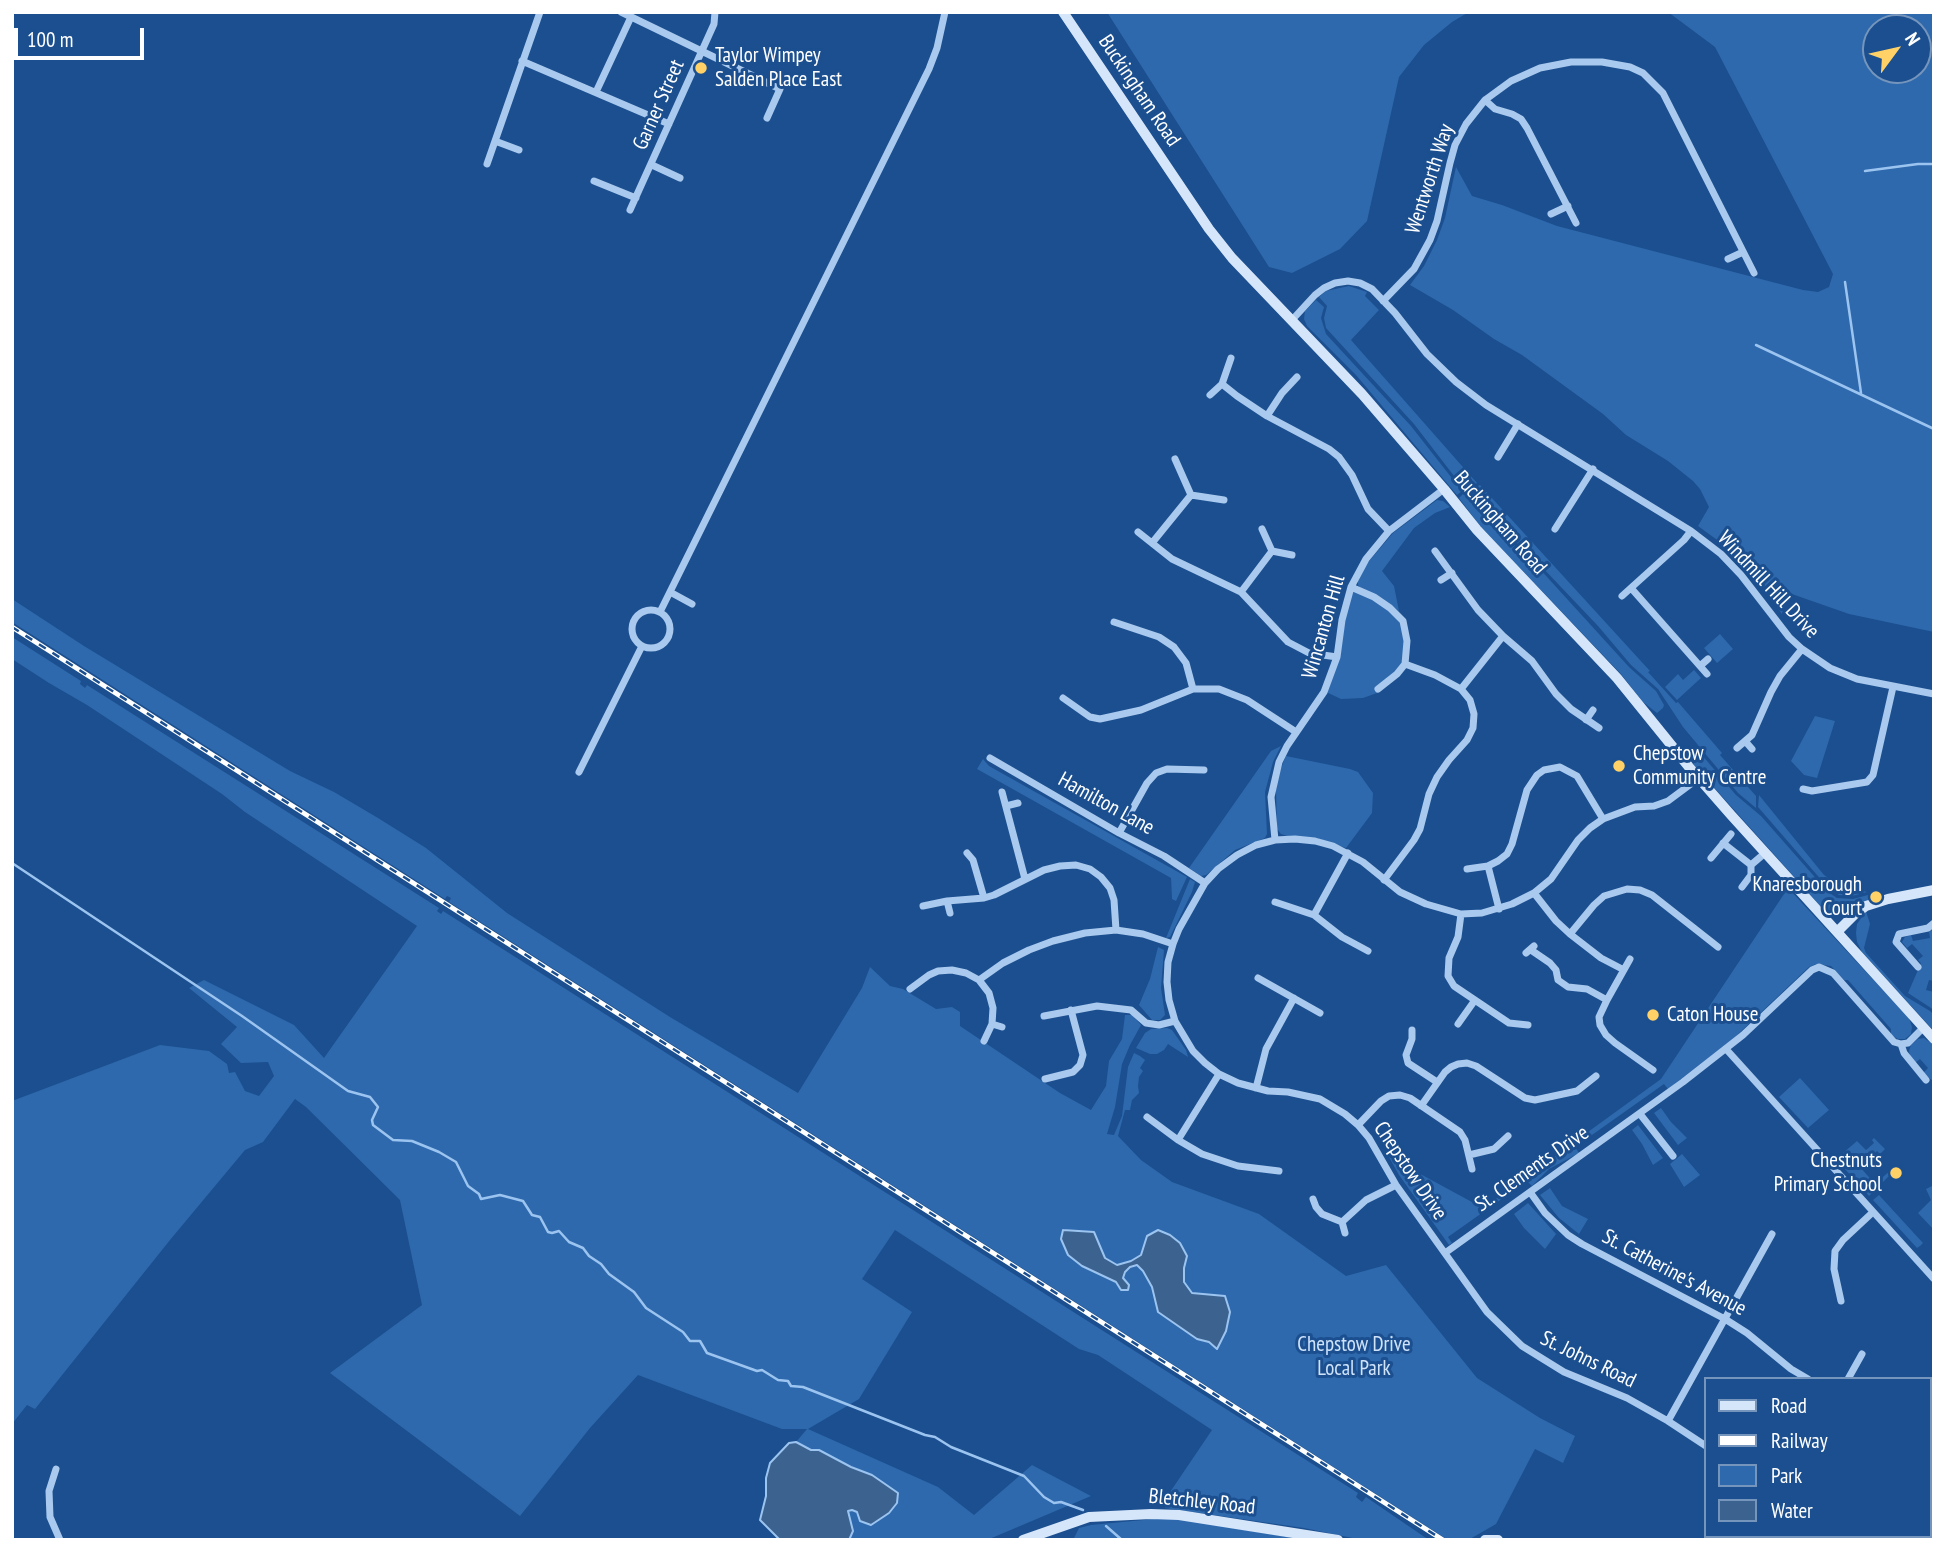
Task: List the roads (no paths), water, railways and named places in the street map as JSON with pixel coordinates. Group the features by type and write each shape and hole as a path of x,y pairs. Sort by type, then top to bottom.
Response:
{"main road":[{"name":"Buckingham Road","path":"1063,12 1231,258 1362,394 1477,530 1617,678 1689,767 1934,1039"},
{"path":"1837,932 1866,906 1934,890"},
{"name":"Bletchley Road","path":"1023,1540 1089,1517 1151,1514 1178,1515 1338,1540"},
{"path":"1485,1540 1498,1540"}],"street":[{"path":"487,164 540,12"},
{"path":"621,12 780,89 767,118"},
{"name":"Garner Street","path":"630,210 714,24 715,12"},
{"path":"660,612 929,69 946,12"},
{"path":"596,92 631,17"},
{"path":"522,61 669,124"},
{"name":"Wentworth Way","path":"1383,301 1414,269 1426,248 1437,221 1455,145 1466,124 1485,100 1504,85 1526,73 1571,62 1616,63 1630,67 1643,74 1663,93 1754,273"},
{"path":"1485,100 1495,109 1521,119 1576,223"},
{"path":"495,141 519,150"},
{"path":"652,165 680,178"},
{"path":"594,181 636,198"},
{"path":"1551,214 1568,206"},
{"path":"1728,260 1743,252"},
{"name":"Windmill Hill Drive","path":"1292,320 1315,295 1335,283 1348,281 1372,289 1427,354 1456,382 1486,405 1691,531 1721,554 1741,575 1789,637 1802,649 1830,668 1857,679 1934,694"},
{"path":"1210,395 1222,384 1231,358"},
{"path":"1267,416 1282,393 1297,377"},
{"path":"1222,384 1267,416 1339,457 1352,475 1368,509 1389,531"},
{"path":"1498,457 1518,425"},
{"path":"1175,459 1191,495"},
{"path":"1555,529 1593,469"},
{"name":"Wincanton Hill","path":"1275,841 1271,797 1274,779 1283,754 1324,691 1337,657 1342,620 1351,587 1366,559 1389,531 1444,489"},
{"path":"1191,495 1224,500"},
{"path":"1152,543 1191,495"},
{"path":"1262,528 1272,551"},
{"path":"1622,596 1691,531"},
{"path":"1138,532 1172,559 1241,592 1288,642 1309,653 1337,657"},
{"path":"1241,592 1272,551"},
{"path":"1272,551 1292,555"},
{"path":"1435,551 1478,610 1532,661 1556,694 1586,720 1599,727"},
{"path":"1441,580 1451,573"},
{"path":"1351,587 1374,597 1403,621 1408,641 1405,664 1378,689"},
{"path":"1630,588 1707,674"},
{"path":"670,592 692,604"},
{"path":"647,610 660,612 669,620 668,638 654,648 642,646 637,642 632,629 636,617 647,610"},
{"path":"1114,622 1159,637 1174,647 1186,663 1193,689"},
{"path":"1461,689 1503,636"},
{"path":"579,772 642,646"},
{"path":"1737,748 1752,735 1760,713 1780,676 1802,649"},
{"path":"1700,666 1708,659"},
{"path":"1384,880 1420,829 1429,794 1437,777 1474,728 1470,700 1461,689 1435,674 1405,664"},
{"path":"1803,789 1812,791 1867,782 1873,775 1894,687"},
{"path":"1063,698 1090,717 1100,719 1141,710 1193,689 1219,689 1247,700 1296,732"},
{"path":"1586,720 1593,710"},
{"path":"1745,741 1752,750"},
{"name":"Hamilton Lane","path":"990,758 1164,856 1205,883"},
{"path":"1466,869 1488,866 1507,854 1527,790 1531,782 1544,770 1560,767 1577,775 1603,819"},
{"path":"1119,833 1147,783 1156,773 1167,769 1204,770"},
{"name":"Chepstow Drive","path":"1445,1253 1396,1185 1369,1138 1358,1125 1320,1099 1288,1091 1268,1091 1238,1083 1220,1074 1194,1051 1175,1021 1169,1000 1168,962 1179,929 1205,883 1217,869 1256,845 1295,839 1315,841 1348,853 1400,892 1426,904 1461,914 1499,909 1534,892 1550,879 1578,840 1603,819 1635,807 1654,806 1668,801 1699,778"},
{"path":"1002,792 1025,879"},
{"path":"1006,806 1018,803"},
{"path":"1711,858 1731,834"},
{"path":"1724,843 1751,865"},
{"path":"967,853 974,860 984,898"},
{"path":"1314,915 1348,853"},
{"path":"1742,887 1751,875 1751,865 1765,853"},
{"path":"923,906 984,898 1044,870 1076,865 1090,869 1110,888 1116,913 1115,930"},
{"path":"1488,866 1499,909"},
{"path":"1570,934 1604,896 1627,889 1640,890 1652,895 1718,947"},
{"path":"1534,892 1556,921 1570,934 1601,958 1624,970"},
{"path":"947,901 950,913"},
{"path":"1275,901 1314,915 1342,937 1368,951"},
{"path":"1461,914 1458,937 1448,958 1448,976 1454,986 1509,1023 1528,1025"},
{"path":"1918,967 1896,942 1899,934 1928,928 1934,923"},
{"path":"979,980 1029,950 1085,933 1115,930 1143,934 1173,944"},
{"path":"1530,950 1550,963 1556,970 1558,980 1568,987 1587,989 1607,1000"},
{"path":"1630,959 1599,1017 1600,1025 1615,1043 1653,1070"},
{"path":"935,961 938,971"},
{"name":"St. Clements Drive","path":"1445,1253 1726,1049 1812,970 1819,968 1833,973 1894,1042 1901,1044 1904,1053 1926,1080"},
{"path":"910,989 938,971 966,973 979,980 989,993 993,1009 992,1024 984,1041"},
{"path":"1258,978 1321,1013"},
{"path":"1256,1088 1266,1049 1294,998"},
{"path":"1458,1024 1475,1000"},
{"path":"1044,1016 1097,1006 1131,1010 1146,1023 1159,1025 1175,1021"},
{"path":"1045,1079 1073,1072 1080,1065 1083,1055 1071,1010"},
{"path":"992,1024 1002,1027"},
{"path":"1901,1044 1908,1043 1923,1028"},
{"path":"1412,1030 1412,1039 1406,1055 1408,1063 1437,1082"},
{"path":"1726,1049 1934,1279"},
{"path":"1421,1106 1451,1067 1467,1063 1525,1098 1535,1100 1577,1091 1597,1076"},
{"path":"1178,1140 1220,1074"},
{"path":"1358,1125 1389,1096 1410,1098 1460,1132 1465,1140 1472,1169"},
{"path":"1640,1114 1673,1156"},
{"path":"1147,1117 1202,1154 1230,1164 1279,1171"},
{"path":"1469,1155 1494,1149 1508,1136"},
{"path":"1342,1222 1366,1200 1396,1185"},
{"name":"St. Catherine's Avenue","path":"1530,1192 1556,1224 1582,1244 1726,1319 1805,1377"},
{"path":"1313,1199 1322,1214 1342,1222"},
{"path":"1841,1301 1831,1270 1833,1258 1838,1245 1873,1212"},
{"path":"1342,1222 1345,1233"},
{"path":"1668,1421 1772,1234"},
{"name":"St. Johns Road","path":"1445,1253 1488,1312 1522,1346 1564,1372 1627,1398 1704,1445"},
{"path":"1849,1377 1862,1354"},
{"path":"1932,1488 1934,1467"},
{"path":"56,1469 49,1492 50,1517 60,1540"}],"water":[{"path":"1063,1230 1094,1232 1105,1258 1117,1265 1141,1255 1147,1236 1158,1230 1170,1235 1180,1243 1187,1256 1184,1282 1192,1293 1225,1296 1230,1312 1226,1331 1217,1349 1209,1342 1197,1339 1158,1312 1152,1287 1137,1265 1125,1272 1123,1278 1129,1285 1128,1290 1121,1290 1116,1282 1082,1266 1068,1255 1061,1239"},
{"path":"796,1442 872,1475 898,1493 897,1503 889,1513 871,1525 860,1521 857,1512 848,1511 853,1531 849,1540 780,1540 760,1520 766,1496 766,1478 770,1463 789,1443"}],"waterway":[{"path":"1865,171 1934,164"},
{"path":"1845,282 1861,393"},
{"path":"1756,345 1934,429"},
{"path":"12,863 242,1016 348,1091 370,1097 378,1107 372,1120 373,1125 393,1140 412,1141 456,1162 468,1186 479,1194 481,1199 500,1195 523,1201 532,1215 540,1217 548,1232 559,1231 569,1242 583,1248 609,1274 634,1292 646,1308 683,1332 690,1341 700,1341 707,1353 757,1371 762,1370 778,1380 788,1381 791,1386 803,1387 935,1437 951,1447 1024,1476 1044,1497 1054,1503 1061,1502 1083,1510"},
{"path":"1106,1526 1122,1540"}],"railway":[{"path":"12,627 1443,1540"}],"place":[{"name":"Taylor Wimpey Salden Place East","path":"701,68"},
{"name":"Chepstow Community Centre","path":"1619,766"},
{"name":"Knaresborough Court","path":"1876,897"},
{"name":"Caton House","path":"1653,1015"},
{"name":"Chestnuts Primary School","path":"1896,1173"}],"park label":[{"name":"Chepstow Drive Local Park","path":"1354,1357"}]}
